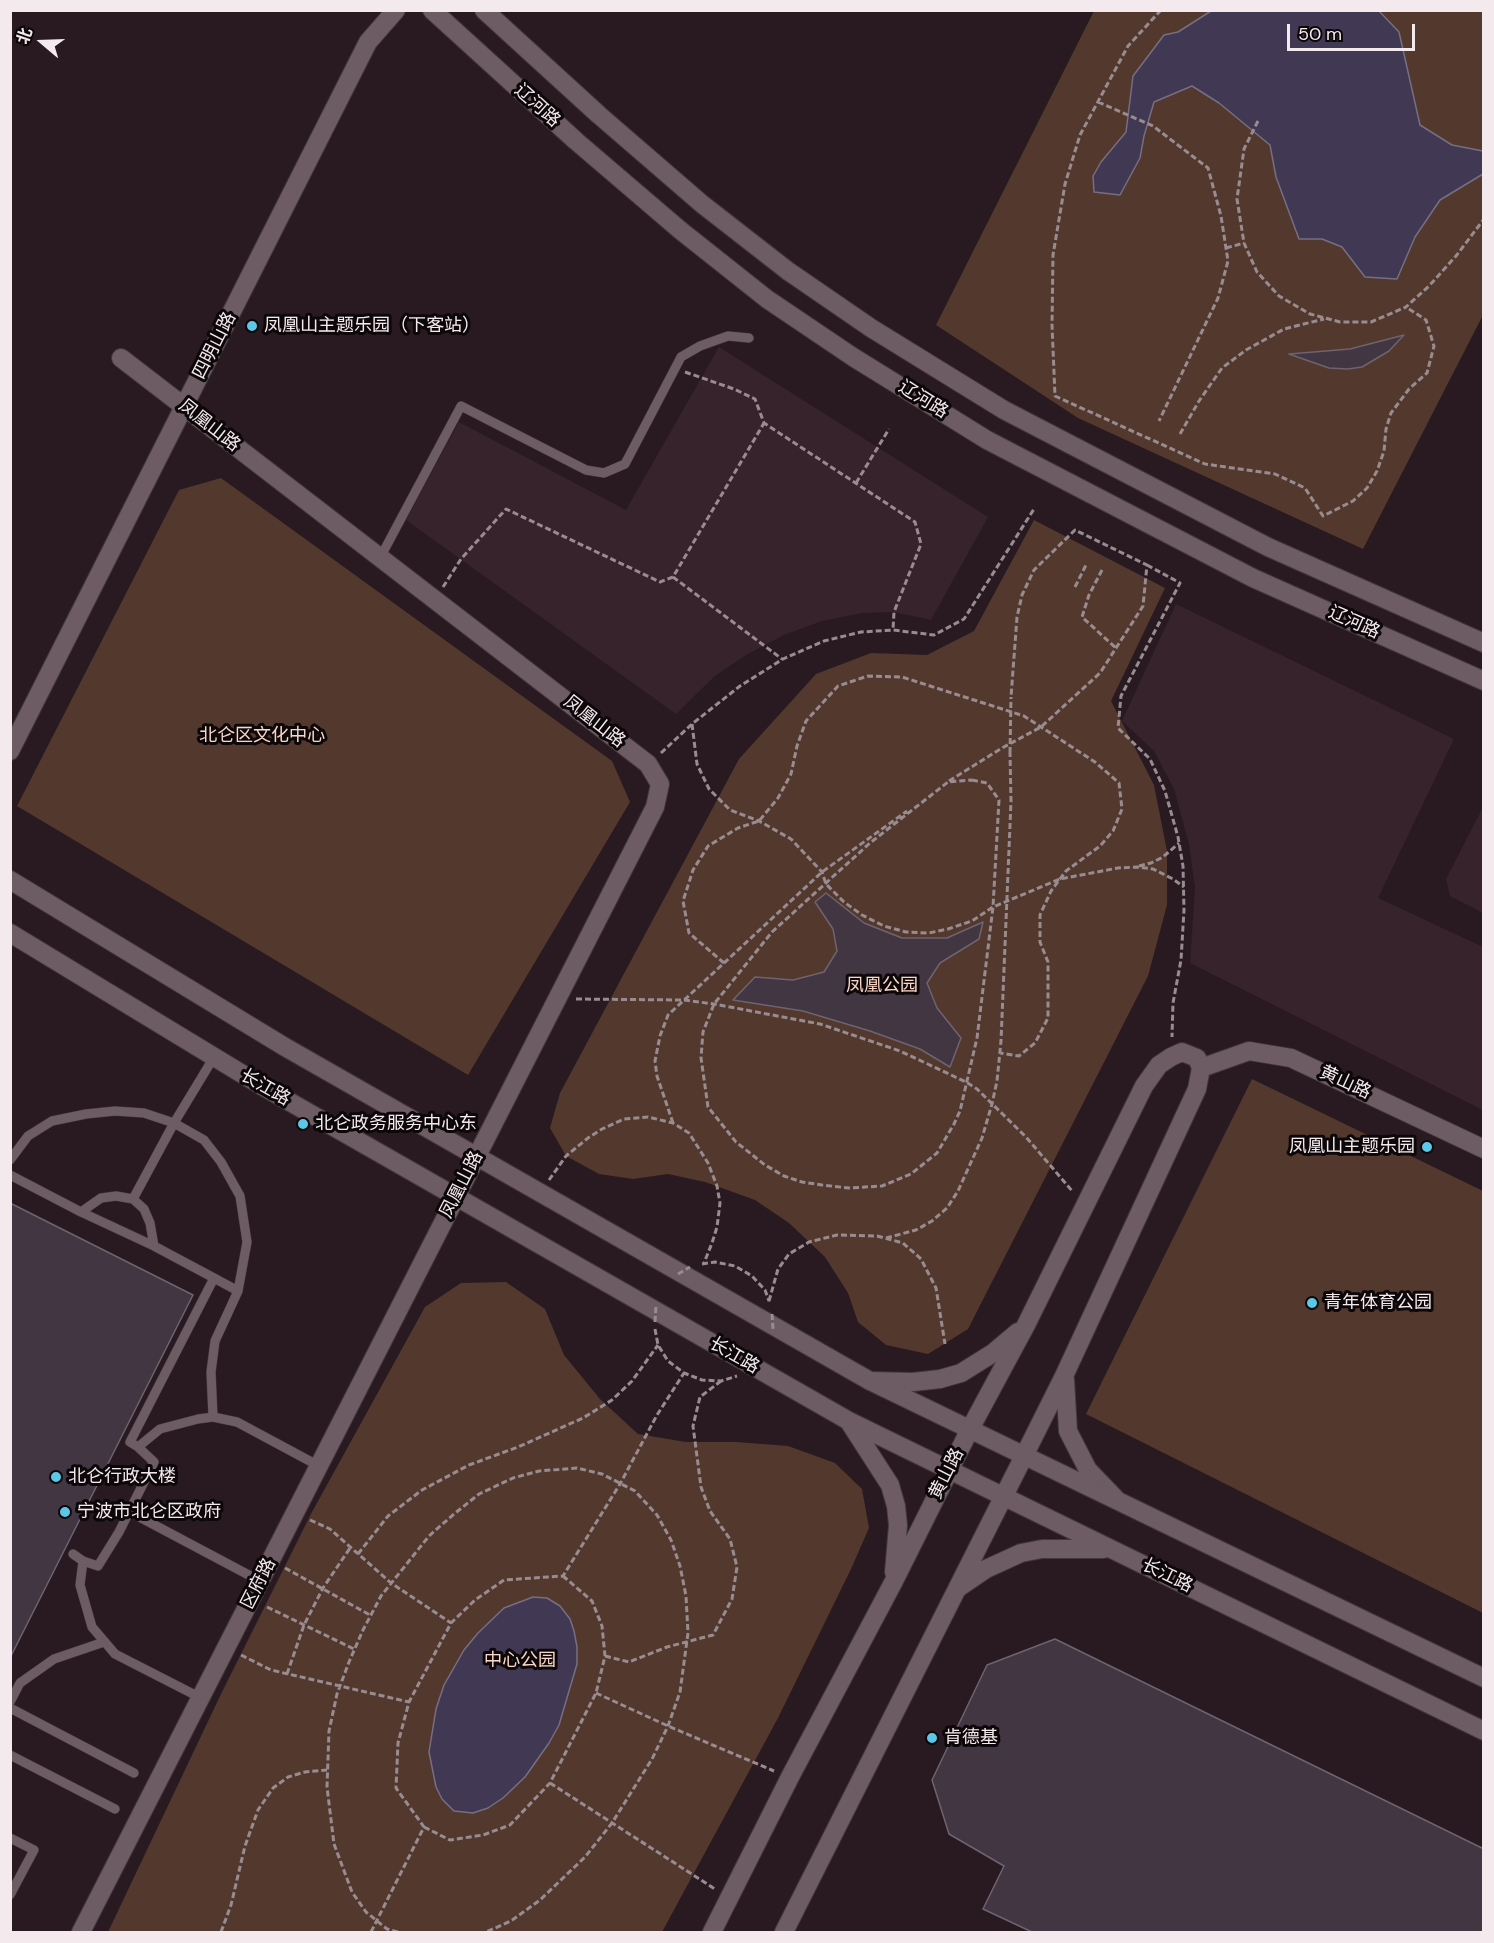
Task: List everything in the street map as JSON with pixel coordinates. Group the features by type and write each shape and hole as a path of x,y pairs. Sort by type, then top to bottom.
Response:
{"main road":[{"name":"四明山路","path":"10,751 368,42 396,10"},
{"name":"辽河路","path":"432,10 576,141 680,230 767,299 852,357 987,440 1253,578 1484,681"},
{"name":"辽河路","path":"484,10 599,115 702,204 788,271 871,328 1004,410 1268,547 1484,643"},
{"name":"凤凰山路","path":"121,358 648,764 660,784 655,807 436,1236"},
{"path":"10,880 285,1047 870,1381 1484,1678"},
{"name":"长江路","path":"10,933 213,1057 849,1421 1484,1731"},
{"name":"黄山路","path":"1201,1068 1249,1051 1291,1058 1484,1149"},
{"path":"784,1932 1064,1376 1197,1089 1201,1068 1197,1058 1182,1052 1171,1057"},
{"name":"黄山路","path":"712,1932 970,1429 1026,1325 1144,1086 1159,1065 1171,1057"},
{"name":"区府路","path":"81,1932 436,1236"},
{"path":"870,1381 913,1382 940,1379 962,1373 993,1353 1026,1325"},
{"path":"1064,1376 1068,1431 1088,1470 1120,1503"},
{"path":"849,1421 890,1485 896,1506 898,1525 894,1581"},
{"path":"957,1589 986,1569 1021,1552 1062,1548 1113,1550"}],"lane":[{"path":"381,558 460,406 586,470 604,473 625,464 681,357 700,346 728,336 749,338"},
{"path":"133,1199 213,1057"},
{"path":"10,1160 28,1136 52,1121 115,1111 144,1113 174,1124 204,1140 221,1162 240,1196 247,1242 238,1291 215,1341 211,1372 213,1417"},
{"path":"10,1175 238,1291"},
{"path":"81,1212 101,1198 116,1196 133,1199 144,1209 150,1223 153,1246"},
{"path":"73,1554 83,1561 98,1566 130,1512 154,1462 130,1442 214,1278"},
{"path":"138,1447 160,1429 213,1417 237,1422 319,1466"},
{"path":"130,1512 260,1581"},
{"path":"83,1561 80,1585 92,1627 104,1642 115,1654 201,1698"},
{"path":"10,1702 20,1683 54,1659 104,1642"},
{"path":"10,1708 134,1773"},
{"path":"10,1755 115,1809"},
{"path":"10,1838 34,1850 10,1895"}],"path":[{"path":"1161,10 1128,46 1080,135 1065,184 1053,255 1052,325 1055,396 1205,464 1275,474 1305,488 1323,516 1353,501 1367,488 1377,471 1384,451 1386,429 1391,413 1408,389 1427,373 1434,346 1426,320 1406,307"},
{"path":"1098,102 1153,126 1208,168 1221,216 1228,261 1218,298 1159,421"},
{"path":"1258,121 1244,149 1237,199 1244,243 1257,272 1279,296 1310,314 1340,322 1371,322 1406,307 1456,256 1484,219"},
{"path":"1226,248 1244,243"},
{"path":"1180,434 1222,368 1246,350 1284,329 1326,319"},
{"path":"675,369 734,388 755,399 764,423 915,522 921,544 894,612 893,630"},
{"path":"434,599 461,559 506,509 660,582 673,577 764,423"},
{"path":"856,483 889,429"},
{"path":"648,764 692,724 740,686 783,659 824,640 861,632 893,630 934,635 964,619 1034,509"},
{"path":"886,1238 916,1230 932,1221 947,1208 958,1191 982,1138 992,1104 1000,1053 1011,801 1010,722 1017,617 1022,595 1034,570 1075,530 1180,583 1121,696 1118,728 1150,759 1165,791 1183,866 1184,910 1181,960 1173,1003 1171,1057"},
{"path":"1075,587 1087,563"},
{"path":"673,1123 657,1076 655,1061 660,1036 668,1016 822,872 948,782 1041,727 1100,673 1143,606 1147,565"},
{"path":"1102,570 1089,595 1082,617 1117,649"},
{"path":"673,577 783,659"},
{"path":"724,963 689,933 683,901 693,870 708,846 738,828 759,821 778,798 791,774 797,746 806,721 838,686 868,676 902,676 1024,716 1095,762 1119,783 1122,809 1113,831 1100,846 1066,871 1050,891 1040,915 1040,942 1048,962 1048,1018 1035,1043 1019,1056 1000,1053"},
{"path":"692,724 697,764 709,789 730,810 759,821 791,839 822,872 826,884 844,902 862,915 884,926 906,932 929,933 972,921 1007,901 1060,879 1091,871 1137,867 1151,863 1163,857 1179,843"},
{"path":"972,780 987,783 999,800 993,908 977,1038 960,1111 937,1153 911,1174 882,1186 849,1188 802,1182 784,1176 743,1148 708,1107 701,1058 703,1032 714,1004 772,932 870,843 948,782 972,780"},
{"path":"1137,867 1153,869 1184,887"},
{"path":"556,999 684,1000 714,1004 820,1024 900,1051 977,1089 1026,1137 1085,1206"},
{"path":"540,1193 566,1156 602,1129 624,1119 648,1117 673,1123 689,1133 708,1163 717,1186 720,1203 717,1227 704,1263"},
{"path":"769,1301 778,1269 789,1254 809,1242 837,1235 886,1238 903,1243 921,1259 936,1288 945,1344"},
{"path":"671,1281 678,1274 696,1264 715,1262 735,1266 752,1276 765,1290 772,1309 773,1329 770,1338"},
{"path":"656,1306 654,1325 658,1345 669,1361 684,1373 702,1380 721,1381"},
{"path":"358,1554 388,1516 422,1490 469,1465 518,1447 583,1418 612,1400 632,1381 658,1345"},
{"path":"604,1656 630,1662 667,1647 713,1635 732,1599 737,1567 730,1539 710,1510 701,1487 693,1426 700,1397 721,1381 740,1375 756,1364 762,1356"},
{"path":"563,1576 620,1484 657,1415 684,1373"},
{"path":"398,1932 387,1929 366,1912 352,1892 334,1844 327,1770 329,1731 340,1685 354,1649 381,1596 429,1536 479,1494 513,1478 539,1471 577,1468 602,1474 635,1491 657,1515 671,1540 680,1566 686,1596 687,1643 680,1692 668,1726 651,1759 612,1823 585,1857 540,1900 511,1921 486,1932"},
{"path":"295,1513 330,1529 391,1583 451,1623"},
{"path":"287,1674 303,1625 323,1588 350,1547"},
{"path":"271,1560 370,1615"},
{"path":"563,1576 592,1601 602,1626 604,1656 596,1693 550,1783 510,1825 483,1835 450,1840 424,1827 396,1788 398,1743 409,1702 451,1623 475,1600 504,1580 563,1576"},
{"path":"251,1600 354,1649"},
{"path":"226,1648 271,1670 409,1702"},
{"path":"596,1693 790,1777"},
{"path":"221,1932 231,1905 245,1846 258,1810 273,1788 288,1777 305,1772 327,1770"},
{"path":"550,1783 729,1898"},
{"path":"371,1932 424,1827"}],"shaded area":[{"path":"1211,11 1379,11 1399,32 1420,125 1452,145 1483,151 1483,174 1440,200 1415,237 1397,279 1365,277 1342,247 1322,239 1299,239 1276,177 1270,145 1219,103 1192,86 1154,102 1140,158 1120,195 1094,192 1093,176 1101,162 1126,132 1133,76 1164,35 1178,32"},
{"path":"719,347 988,517 931,620 894,612 862,613 822,621 784,635 746,655 715,676 676,714 406,520 459,422 626,510"},
{"path":"1176,604 1454,739 1378,898 1483,947 1483,1110 1190,963 1195,888 1189,844 1174,789 1154,751 1122,721"},
{"path":"1483,807 1483,913 1450,896 1446,879"},
{"path":"533,1597 547,1598 560,1606 570,1619 574,1631 577,1664 559,1725 525,1777 503,1798 488,1808 473,1813 454,1811 442,1799 436,1787 429,1752 436,1709 444,1685 464,1650 478,1633 504,1608"}],"green space":[{"path":"1094,11 1483,11 1483,315 1363,549 1078,418 936,325"},
{"name":"北仑区文化中心","path":"221,478 612,761 630,802 468,1075 17,806 179,490"},
{"name":"凤凰公园","path":"1034,520 1165,588 1111,701 1154,785 1167,851 1167,905 1148,976 968,1329 928,1354 886,1345 858,1322 848,1293 825,1257 789,1223 755,1200 705,1182 668,1174 633,1179 599,1174 566,1156 550,1128 560,1093 739,759 816,674 871,653 927,655 974,631"},
{"name":"青年体育公园","path":"1252,1079 1483,1191 1483,1613 1086,1414"},
{"name":"中心公园","path":"506,1282 545,1309 564,1355 600,1399 638,1434 686,1442 736,1442 788,1446 835,1463 862,1489 869,1528 851,1569 778,1718 662,1932 108,1932 221,1694 312,1512 425,1307 461,1283"}],"building":[{"path":"1404,335 1389,351 1362,367 1329,368 1289,354 1350,349"},
{"path":"826,893 864,923 902,938 947,938 983,922 979,939 940,963 927,983 937,1008 961,1038 950,1067 920,1049 870,1031 803,1011 733,1000 755,977 793,980 824,972 837,951 833,929 815,902"},
{"name":"北仑行政大楼","path":"10,1203 193,1295 10,1658"},
{"path":"1055,1639 1484,1849 1484,1932 1032,1932 983,1909 1004,1866 949,1834 932,1780 987,1665"}],"place":[{"name":"凤凰山主题乐园（下客站）","path":"252,326"},
{"name":"北仑政务服务中心东","path":"303,1124"},
{"name":"凤凰山主题乐园","path":"1427,1147"},
{"name":"青年体育公园","path":"1312,1303"},
{"name":"北仑行政大楼","path":"56,1477"},
{"name":"宁波市北仑区政府","path":"65,1512"},
{"name":"肯德基","path":"932,1738"}]}
